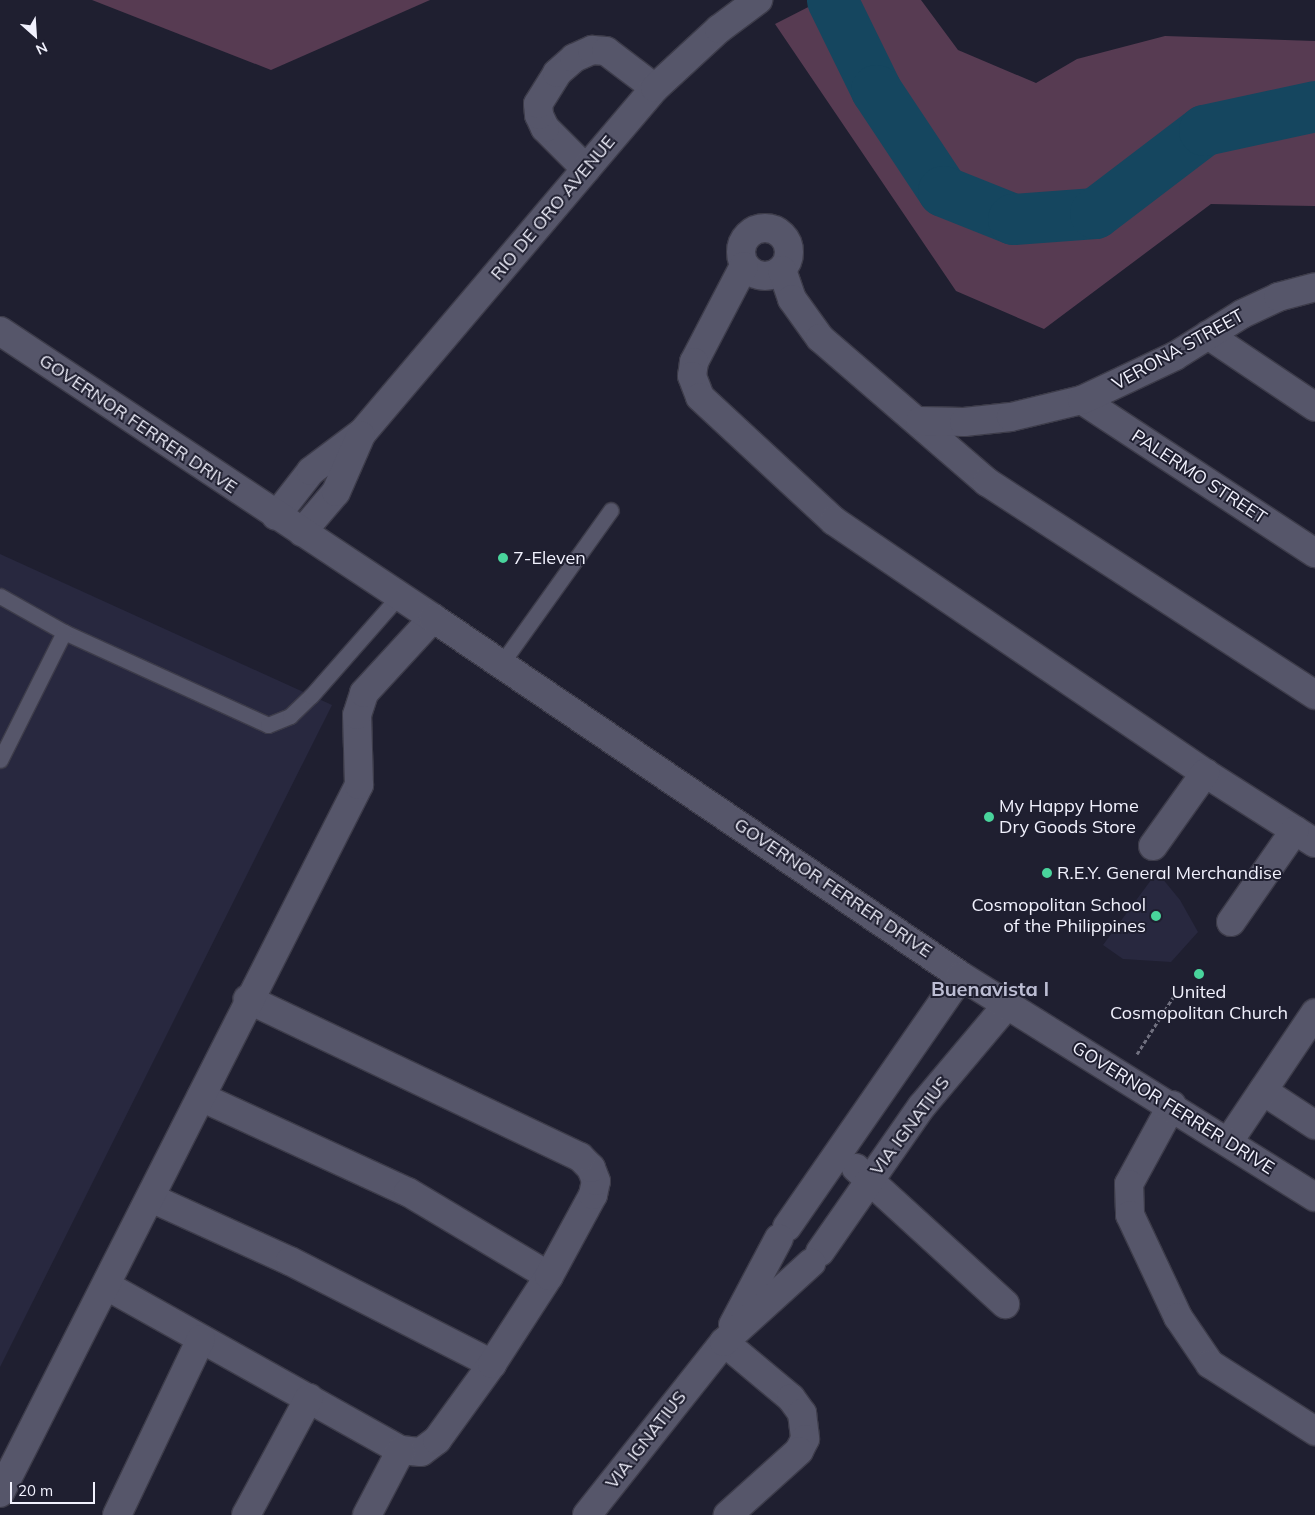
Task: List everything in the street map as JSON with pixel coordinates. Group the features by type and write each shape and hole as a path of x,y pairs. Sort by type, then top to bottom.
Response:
{"street":[{"name":"RIO DE ORO AVENUE","path":"276,516 311,471 363,432 655,88 719,29 758,0"},
{"path":"586,169 546,128 539,115 538,104 556,73 574,58 592,50 606,51 655,88"},
{"path":"1231,922 1305,837 1204,773 834,521 700,397 692,376 694,362 744,266 741,255 748,235 769,228 779,231 790,250 782,270 792,298 820,338 920,421 938,440 987,482 1315,695"},
{"path":"744,266 762,277 782,270"},
{"name":"VERONA STREET","path":"920,421 964,422 1011,417 1082,400 1133,378 1271,300 1315,287"},
{"name":"GOVERNOR FERRER DRIVE","path":"0,332 302,532"},
{"path":"1208,335 1315,407"},
{"name":"PALERMO STREET","path":"1082,400 1315,553"},
{"name":"RIO DE ORO AVENUE","path":"302,532 336,492 363,432"},
{"path":"302,532 399,596"},
{"name":"GOVERNOR FERRER DRIVE","path":"399,596 961,976 1172,1105 1315,1197"},
{"path":"0,1493 107,1286 248,999 359,785 357,715 364,693 433,618"},
{"path":"1153,846 1204,773"},
{"name":"VIA IGNATIUS","path":"724,1342 783,1232 838,1156 886,1081 961,976"},
{"path":"107,1286 401,1450 422,1452 430,1447 492,1364 549,1276 593,1195 596,1181 591,1168 580,1157 248,999"},
{"name":"VIA IGNATIUS","path":"586,1515 724,1342 815,1258 922,1106 1007,1005"},
{"path":"1228,1142 1315,1013"},
{"path":"886,1081 922,1106"},
{"path":"1262,1091 1315,1125"},
{"path":"201,1097 408,1192 549,1276"},
{"path":"1172,1105 1129,1184 1130,1215 1178,1317 1210,1364 1315,1431"},
{"path":"838,1156 870,1178 1006,1304"},
{"path":"151,1198 290,1261 492,1364"},
{"path":"116,1515 201,1338"},
{"path":"724,1342 791,1398 802,1413 806,1439 799,1451 728,1515"},
{"path":"246,1515 309,1398"},
{"path":"367,1515 401,1450"}],"lane":[{"path":"500,664 611,510"},
{"path":"0,596 64,632 268,725 279,723 304,703 399,596"},
{"path":"0,760 64,632"}],"path":[{"path":"1123,1075 1174,996"}],"shaded area":[{"path":"92,0 430,0 271,70"},
{"path":"822,0 921,0 958,50 1036,83 1077,59 1165,36 1315,41 1315,206 1211,204 1044,329 956,291 775,24"},
{"path":"0,554 332,705 0,1367"},
{"name":"Cosmopolitan School of the Philippines","path":"1157,872 1180,900 1198,932 1171,962 1123,959 1103,945"}],"waterway":[{"path":"832,0 876,90 943,191 1013,219 1095,213 1204,130 1315,106"}],"place":[{"name":"7-Eleven","path":"503,558"},
{"name":"My Happy Home Dry Goods Store","path":"989,817"},
{"name":"R.E.Y. General Merchandise","path":"1047,873"},
{"name":"Cosmopolitan School of the Philippines","path":"1156,916"},
{"name":"United Cosmopolitan Church","path":"1199,974"}],"district":[{"name":"Buenavista I","path":"990,988"}]}
